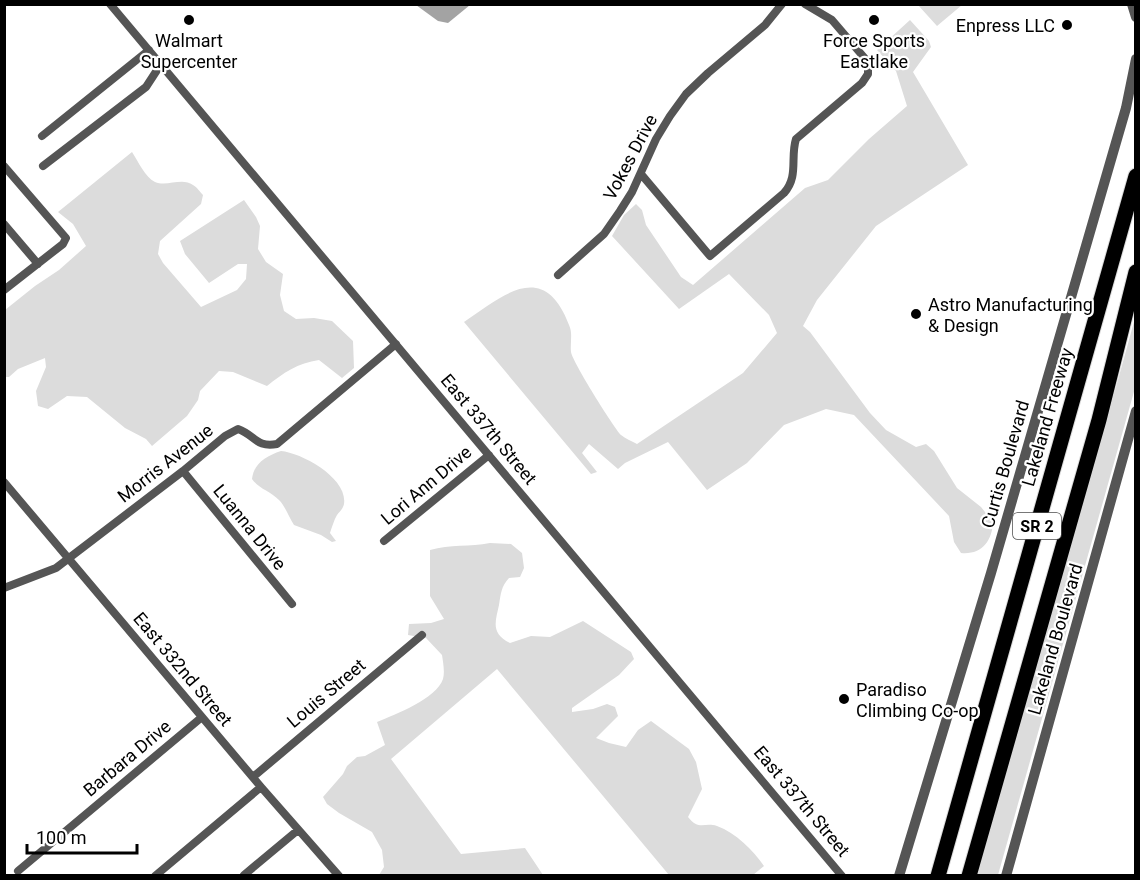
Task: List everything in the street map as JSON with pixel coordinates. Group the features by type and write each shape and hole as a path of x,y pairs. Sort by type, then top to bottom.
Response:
{"highway":[{"name":"Lakeland Freeway","path":"938,876 1136,176"},
{"name":"SR 2","path":"969,876 1099,420 1134,277"}],"street":[{"name":"East 337th Street","path":"110,4 842,876"},
{"name":"Vokes Drive","path":"558,275 604,234 622,209 656,139 686,94 765,25 782,4"},
{"path":"640,174 710,256 784,193 794,177 796,139 862,83 869,71 868,62 831,20 805,4"},
{"path":"1132,4 1136,17"},
{"path":"42,136 149,50"},
{"name":"Curtis Boulevard","path":"899,876 991,573 1126,108 1136,59"},
{"path":"43,166 146,87 161,64"},
{"path":"4,166 66,238 63,244 4,290"},
{"path":"4,224 38,264"},
{"name":"Morris Avenue","path":"4,588 45,573 69,558 225,436 238,429 246,432 258,443 266,446 277,444 396,344"},
{"name":"Lakeland Boulevard","path":"1006,876 1136,411"},
{"name":"Lori Ann Drive","path":"384,541 489,455"},
{"name":"Luanna Drive","path":"183,471 292,604"},
{"name":"East 332nd Street","path":"4,482 252,777 339,876"},
{"name":"Louis Street","path":"252,777 422,635"},
{"name":"Barbara Drive","path":"18,871 202,717"},
{"path":"155,876 261,787"},
{"path":"244,875 298,830"}],"shaded area":[{"path":"416,5 470,5 448,23 438,21"},
{"path":"918,5 962,5 937,26"},
{"path":"910,20 929,41 931,47 913,72 968,165 876,226 817,300 803,326 810,332 870,413 886,430 916,447 926,444 934,451 957,488 981,507 993,522 988,541 974,552 961,553 954,542 949,516 854,415 826,409 784,425 747,463 707,490 668,442 625,463 618,469 589,444 582,453 597,472 591,474 464,322 493,302 522,289 535,288 548,293 559,305 569,325 571,352 586,381 621,435 637,444 743,373 777,333 769,315 729,274 679,309 612,236 624,215 636,204 642,210 646,225 681,277 693,285 805,188 828,180 869,139 907,106 896,71 877,50"},
{"path":"132,152 151,180 160,183 189,183 203,195 201,204 160,241 158,254 201,307 237,290 246,279 247,264 238,264 209,283 185,254 180,241 244,200 260,226 258,249 266,262 283,274 280,295 284,311 296,319 314,318 332,321 353,341 354,368 342,378 319,360 311,361 291,369 267,386 233,372 219,371 200,391 198,400 187,416 152,446 146,439 125,428 87,397 67,396 48,409 38,406 36,391 46,367 45,358 5,377 5,310 59,270 86,246 73,224 58,212"},
{"path":"1135,318 1135,388 998,875 974,876 1091,463 1116,387"},
{"path":"281,451 300,456 311,462 331,476 339,485 344,504 330,533 336,541 332,542 321,535 294,525 279,500 252,479 258,464 270,455"},
{"path":"490,543 511,544 522,553 524,568 520,577 509,578 504,584 496,622 500,635 510,643 531,636 550,637 583,621 631,652 634,659 619,675 572,708 572,712 607,704 615,707 618,716 596,738 609,743 626,747 638,730 651,721 689,749 696,762 702,789 688,817 695,824 717,826 731,833 755,854 764,866 753,875 669,875 497,669 391,759 461,854 525,848 543,875 379,875 384,867 382,850 372,832 339,813 327,804 323,797 357,757 365,756 385,745 377,722 424,699 439,686 443,679 442,655 426,638 408,635 409,624 431,623 444,619 430,596 430,550"}],"place":[{"name":"Walmart Supercenter","path":"189,20"},
{"name":"Force Sports Eastlake","path":"874,20"},
{"name":"Enpress LLC","path":"1067,25"},
{"name":"Astro Manufacturing & Design","path":"916,314"},
{"name":"Paradiso Climbing Co-op","path":"844,699"}]}
